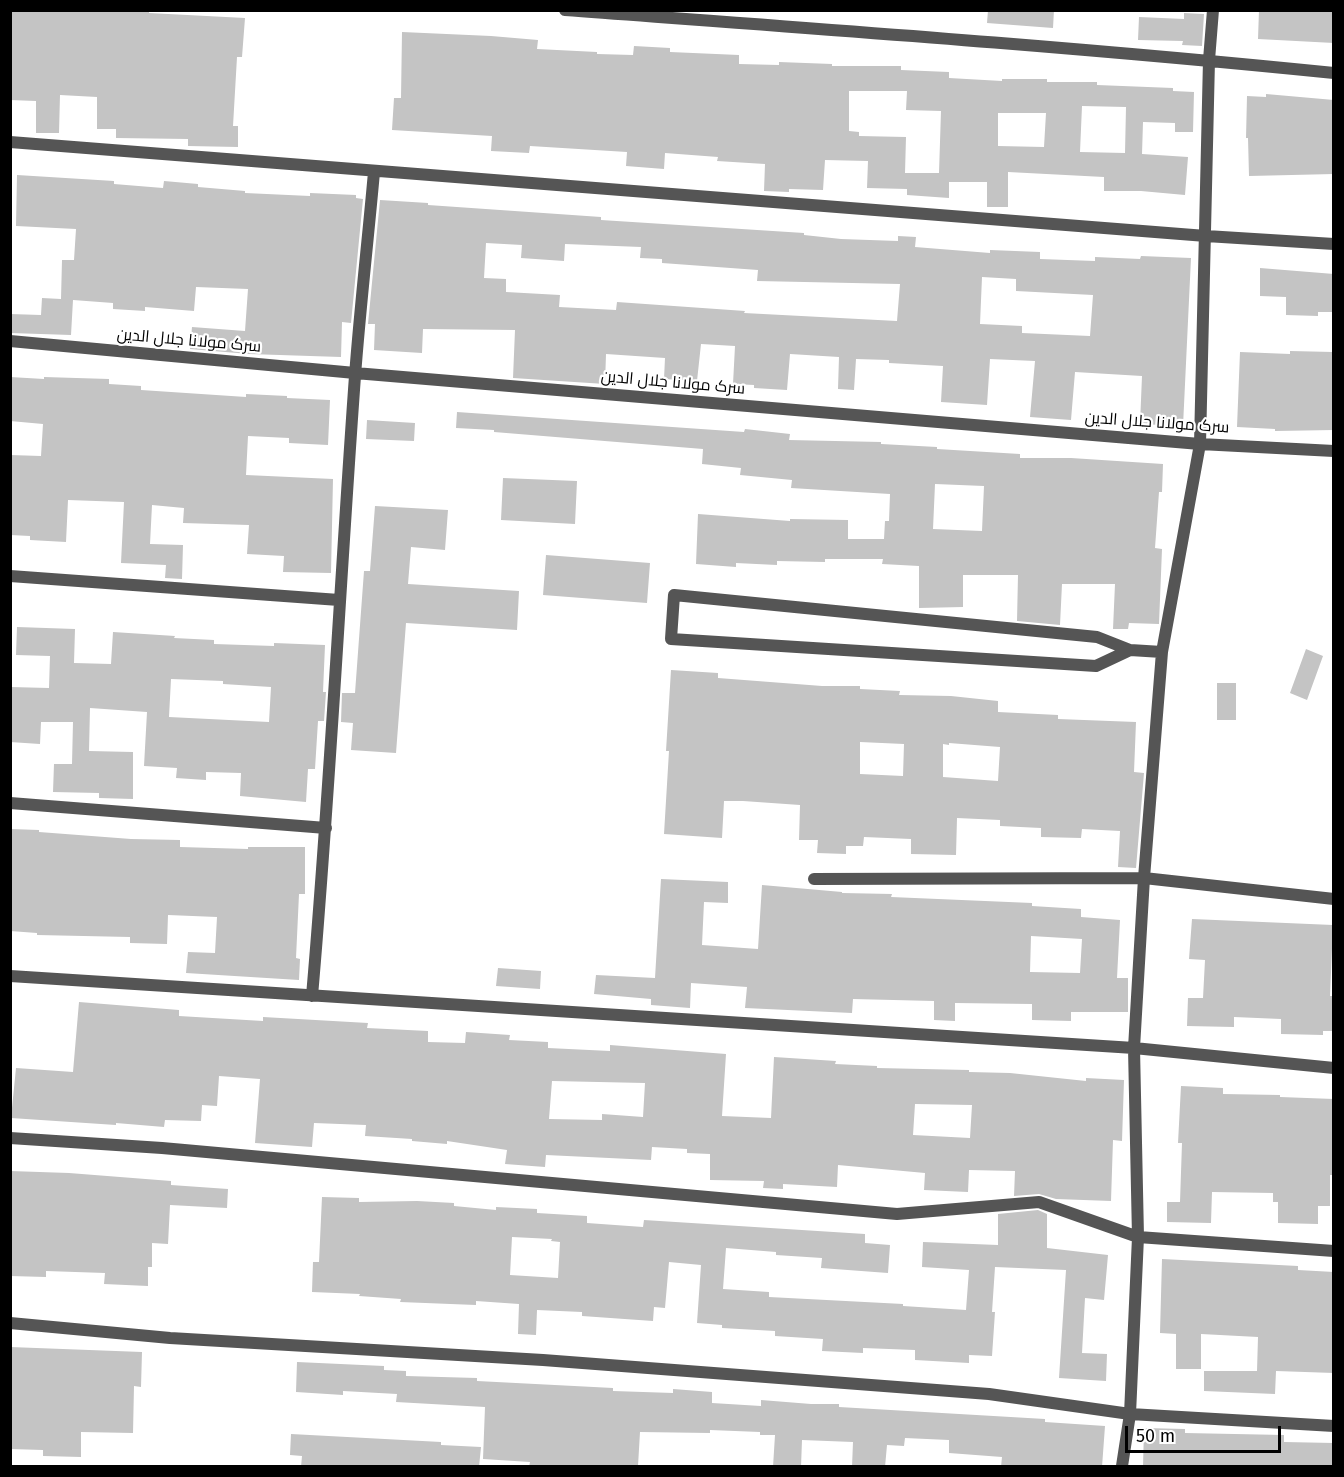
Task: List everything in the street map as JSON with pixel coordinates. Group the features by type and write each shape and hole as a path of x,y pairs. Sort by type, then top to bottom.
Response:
{"street":[{"path":"565,10 1209,60 1334,73"},
{"path":"1122,1467 1130,1414 1138,1237 1134,1048 1144,878 1162,652 1200,444 1209,60 1213,10"},
{"path":"10,142 374,172 1334,244"},
{"path":"312,996 326,828 355,373 374,172"},
{"name":"سرک مولانا جلال الدین","path":"10,341 355,373 1200,444 1334,451"},
{"path":"10,576 339,600"},
{"path":"1131,650 1095,666 671,639 674,595 1097,637 1131,650 1162,652"},
{"path":"10,803 326,828"},
{"path":"814,879 1144,878 1334,899"},
{"path":"10,976 1134,1048 1334,1068"},
{"path":"10,1138 162,1148 897,1214 1039,1202 1138,1237 1334,1251"},
{"path":"10,1323 170,1338 543,1360 966,1392 1130,1414 1334,1426"}],"building":[{"path":"12,10 149,10 149,13 245,18 242,57 237,57 233,126 238,126 238,147 188,146 188,139 116,138 116,129 97,129 97,97 60,95 59,133 36,133 36,101 10,100"},
{"path":"988,10 1054,10 1053,28 987,23"},
{"path":"1259,10 1334,10 1334,43 1258,39"},
{"path":"1184,13 1204,14 1202,46 1182,45 1183,41 1138,40 1139,17 1184,19"},
{"path":"402,32 538,40 537,49 597,52 597,54 633,55 634,46 670,48 670,52 739,55 739,64 779,65 779,62 832,64 832,66 901,66 901,70 949,72 949,78 1002,81 1002,79 1047,79 1047,82 1097,82 1097,85 1173,88 1173,91 1194,92 1193,132 1175,132 1175,123 1143,122 1142,154 1188,157 1185,195 1141,191 1104,191 1104,177 1008,172 1008,207 987,207 987,182 949,182 949,198 907,195 907,189 867,188 868,161 825,160 823,190 789,189 789,192 764,191 765,164 717,161 718,157 665,153 664,169 626,166 627,152 530,146 529,153 491,151 492,136 392,130 394,98 401,98","holes":["849,91 907,91 906,110 941,111 939,173 905,173 906,137 859,136 859,132 849,131","1082,106 1126,107 1125,153 1080,152","998,113 1046,113 1044,147 998,146"]},
{"path":"1266,94 1334,100 1334,174 1249,176 1248,138 1246,138 1247,96 1266,97"},
{"path":"17,175 114,181 114,184 163,188 164,181 198,184 198,187 245,191 245,193 310,196 310,193 356,195 356,198 363,199 351,323 342,322 341,357 249,354 190,349 192,327 245,331 248,289 196,287 194,311 145,307 145,311 113,309 113,303 73,300 71,335 10,333 10,314 41,315 42,298 61,299 62,260 74,260 76,229 16,226"},
{"path":"380,200 601,217 601,220 804,233 804,235 841,239 898,241 898,236 916,237 915,247 990,253 990,250 1040,252 1040,259 1095,261 1095,257 1191,258 1183,426 1140,424 1142,376 1075,372 1071,420 1030,417 1035,361 990,359 987,405 941,402 943,366 889,363 889,360 856,359 854,390 838,389 839,357 790,354 787,390 733,384 735,346 701,344 697,381 664,379 665,358 606,354 605,384 513,378 515,330 423,329 422,353 374,350 375,324 368,324","holes":["486,243 522,245 521,258 564,261 565,244 641,247 640,258 662,259 662,263 758,270 757,281 900,284 897,321 744,313 745,311 617,302 616,310 559,307 560,295 506,292 506,279 484,278","982,277 1016,279 1016,291 1093,295 1090,336 1022,333 1022,326 980,324"]},
{"path":"1260,268 1334,274 1334,312 1318,312 1318,316 1286,315 1286,297 1260,296"},
{"path":"1290,351 1333,352 1334,430 1275,431 1275,429 1237,427 1240,352 1290,354"},
{"path":"10,377 109,379 109,384 141,386 141,390 330,400 328,445 289,443 289,438 248,436 246,475 333,479 331,573 283,572 284,556 247,554 249,525 183,523 184,508 152,505 150,544 183,545 182,579 165,578 166,565 121,563 124,502 68,500 66,542 30,540 30,536 10,535 10,455 41,456 43,424 10,421"},
{"path":"457,412 744,432 745,429 790,434 789,440 881,442 881,444 937,447 937,449 1020,454 1020,458 1071,458 1163,464 1155,548 1162,549 1159,624 1129,623 1128,629 1113,629 1115,584 1062,584 1060,625 1017,621 1018,575 963,575 963,607 919,608 919,566 882,564 883,559 825,559 825,562 777,561 777,565 736,563 736,567 696,564 698,514 790,521 790,519 848,520 848,539 884,539 885,521 889,521 890,494 791,488 792,480 740,475 741,468 702,464 703,449 456,428","holes":["935,484 984,486 982,531 933,529"]},
{"path":"367,420 415,423 414,441 366,439"},
{"path":"503,478 577,481 575,524 501,520"},
{"path":"375,506 448,510 445,550 411,547 408,584 519,591 517,630 406,623 396,753 351,750 353,723 341,722 342,693 355,693 364,571 370,571"},
{"path":"546,555 650,563 647,603 543,595"},
{"path":"17,627 75,629 74,663 111,664 113,632 214,640 214,644 325,645 324,721 318,721 315,769 308,769 306,802 240,796 241,773 206,772 206,780 176,778 177,768 144,766 147,712 90,708 89,751 133,752 133,799 99,798 99,793 53,792 54,764 72,764 73,722 41,722 40,744 10,742 10,687 49,688 50,656 16,655","holes":["171,679 223,681 223,684 271,687 269,722 169,717"]},
{"path":"1306,649 1323,656 1307,700 1290,693"},
{"path":"671,670 718,673 718,678 822,686 860,686 860,689 900,691 899,695 951,696 998,701 998,712 1058,715 1058,719 1136,722 1134,772 1144,773 1136,868 1118,867 1120,831 1082,829 1081,838 1041,837 1041,828 1000,826 1000,820 957,818 956,855 911,854 911,839 864,837 863,846 846,846 846,854 817,853 818,840 799,840 800,805 724,801 722,838 664,834 669,751 666,751","holes":["860,742 904,744 903,776 860,774","949,743 1000,747 998,781 943,777 943,744 949,745"]},
{"path":"1217,683 1236,683 1236,720 1217,720"},
{"path":"10,829 131,839 180,840 180,847 248,849 248,847 305,847 305,894 299,894 296,958 300,959 299,980 186,973 188,952 215,953 217,917 168,915 167,944 130,943 130,937 37,935 37,933 10,931"},
{"path":"661,879 728,882 728,903 704,902 702,945 758,949 762,885 842,893 892,894 891,897 1032,903 1032,906 1081,909 1081,917 1120,920 1117,978 1128,978 1128,1012 1071,1012 1071,1021 1032,1020 1032,1004 955,1003 955,1021 934,1020 934,1001 853,999 852,1013 745,1008 747,987 691,983 690,1008 651,1005 651,999 594,994 596,975 655,978","holes":["1031,936 1082,939 1080,973 1030,972"]},
{"path":"1192,919 1333,925 1330,996 1334,996 1334,1031 1323,1031 1323,1035 1281,1034 1281,1019 1234,1017 1234,1027 1187,1026 1188,998 1203,998 1205,960 1189,959"},
{"path":"498,968 541,971 540,989 496,986"},
{"path":"79,1002 179,1010 179,1016 263,1021 263,1017 368,1023 367,1028 428,1031 428,1042 465,1043 466,1032 510,1035 509,1040 548,1042 548,1048 610,1051 610,1045 726,1054 722,1116 771,1118 774,1057 836,1061 835,1064 877,1066 877,1068 969,1070 969,1072 1010,1073 1086,1081 1086,1078 1124,1080 1122,1141 1113,1140 1111,1201 1056,1199 1039,1194 1014,1196 1015,1171 969,1170 968,1192 924,1190 925,1173 838,1165 837,1187 783,1184 783,1189 763,1188 764,1181 710,1180 710,1154 687,1153 687,1149 652,1147 651,1160 546,1155 545,1167 505,1164 507,1150 447,1141 447,1144 365,1136 366,1125 314,1123 312,1147 255,1143 260,1079 219,1076 217,1106 202,1105 201,1121 165,1120 164,1127 11,1118 16,1068 73,1072","holes":["552,1081 645,1083 643,1117 602,1114 602,1120 549,1119","915,1104 972,1105 970,1138 913,1135"]},
{"path":"1181,1086 1223,1088 1223,1094 1334,1099 1334,1175 1330,1175 1330,1206 1318,1206 1318,1224 1278,1223 1278,1202 1273,1202 1273,1193 1212,1192 1211,1223 1167,1222 1167,1202 1180,1202 1182,1143 1178,1143"},
{"path":"10,1171 171,1181 171,1185 228,1189 227,1208 170,1205 168,1244 152,1243 152,1267 148,1267 148,1286 104,1284 105,1273 46,1271 46,1277 10,1276 12,1231 10,1231"},
{"path":"322,1197 359,1198 359,1202 454,1203 454,1206 496,1210 496,1207 537,1209 537,1213 587,1216 587,1223 643,1227 644,1220 865,1234 865,1243 890,1245 888,1273 821,1268 822,1258 726,1248 723,1289 769,1292 769,1297 903,1304 903,1306 966,1310 969,1270 922,1267 923,1242 998,1245 998,1214 1038,1210 1047,1214 1047,1248 1108,1255 1104,1300 1085,1298 1082,1353 1107,1354 1106,1381 1059,1378 1066,1270 995,1267 992,1356 969,1355 969,1363 915,1360 915,1350 863,1348 863,1353 822,1351 823,1339 775,1336 775,1331 722,1328 722,1325 697,1323 701,1265 669,1262 665,1308 654,1307 653,1321 582,1316 582,1312 537,1310 536,1335 518,1334 519,1304 476,1301 476,1305 400,1302 401,1299 359,1296 360,1294 312,1292 313,1262 319,1262","holes":["512,1237 552,1239 551,1241 560,1242 558,1278 510,1275"]},
{"path":"1162,1259 1298,1266 1298,1270 1334,1272 1334,1373 1276,1371 1275,1394 1204,1391 1204,1371 1257,1371 1258,1337 1201,1334 1201,1369 1176,1369 1176,1334 1160,1333"},
{"path":"10,1347 142,1352 141,1387 134,1386 133,1433 81,1432 81,1457 43,1456 43,1450 10,1449"},
{"path":"297,1362 384,1366 384,1370 406,1371 406,1376 477,1378 477,1381 613,1388 613,1391 673,1393 673,1389 712,1392 712,1403 761,1406 761,1400 839,1404 839,1407 1045,1419 1045,1422 1105,1426 1102,1467 1001,1467 1002,1457 949,1453 949,1440 905,1438 904,1446 887,1445 885,1467 852,1467 853,1442 802,1440 801,1467 773,1467 775,1435 760,1435 760,1432 710,1430 710,1433 640,1432 638,1466 529,1467 530,1462 483,1459 485,1407 396,1402 397,1394 343,1391 343,1395 296,1392"},
{"path":"1144,1428 1185,1429 1185,1433 1284,1435 1284,1442 1334,1443 1334,1467 1143,1467"},
{"path":"291,1434 441,1442 441,1445 481,1447 479,1467 301,1467 302,1456 290,1455"}]}
